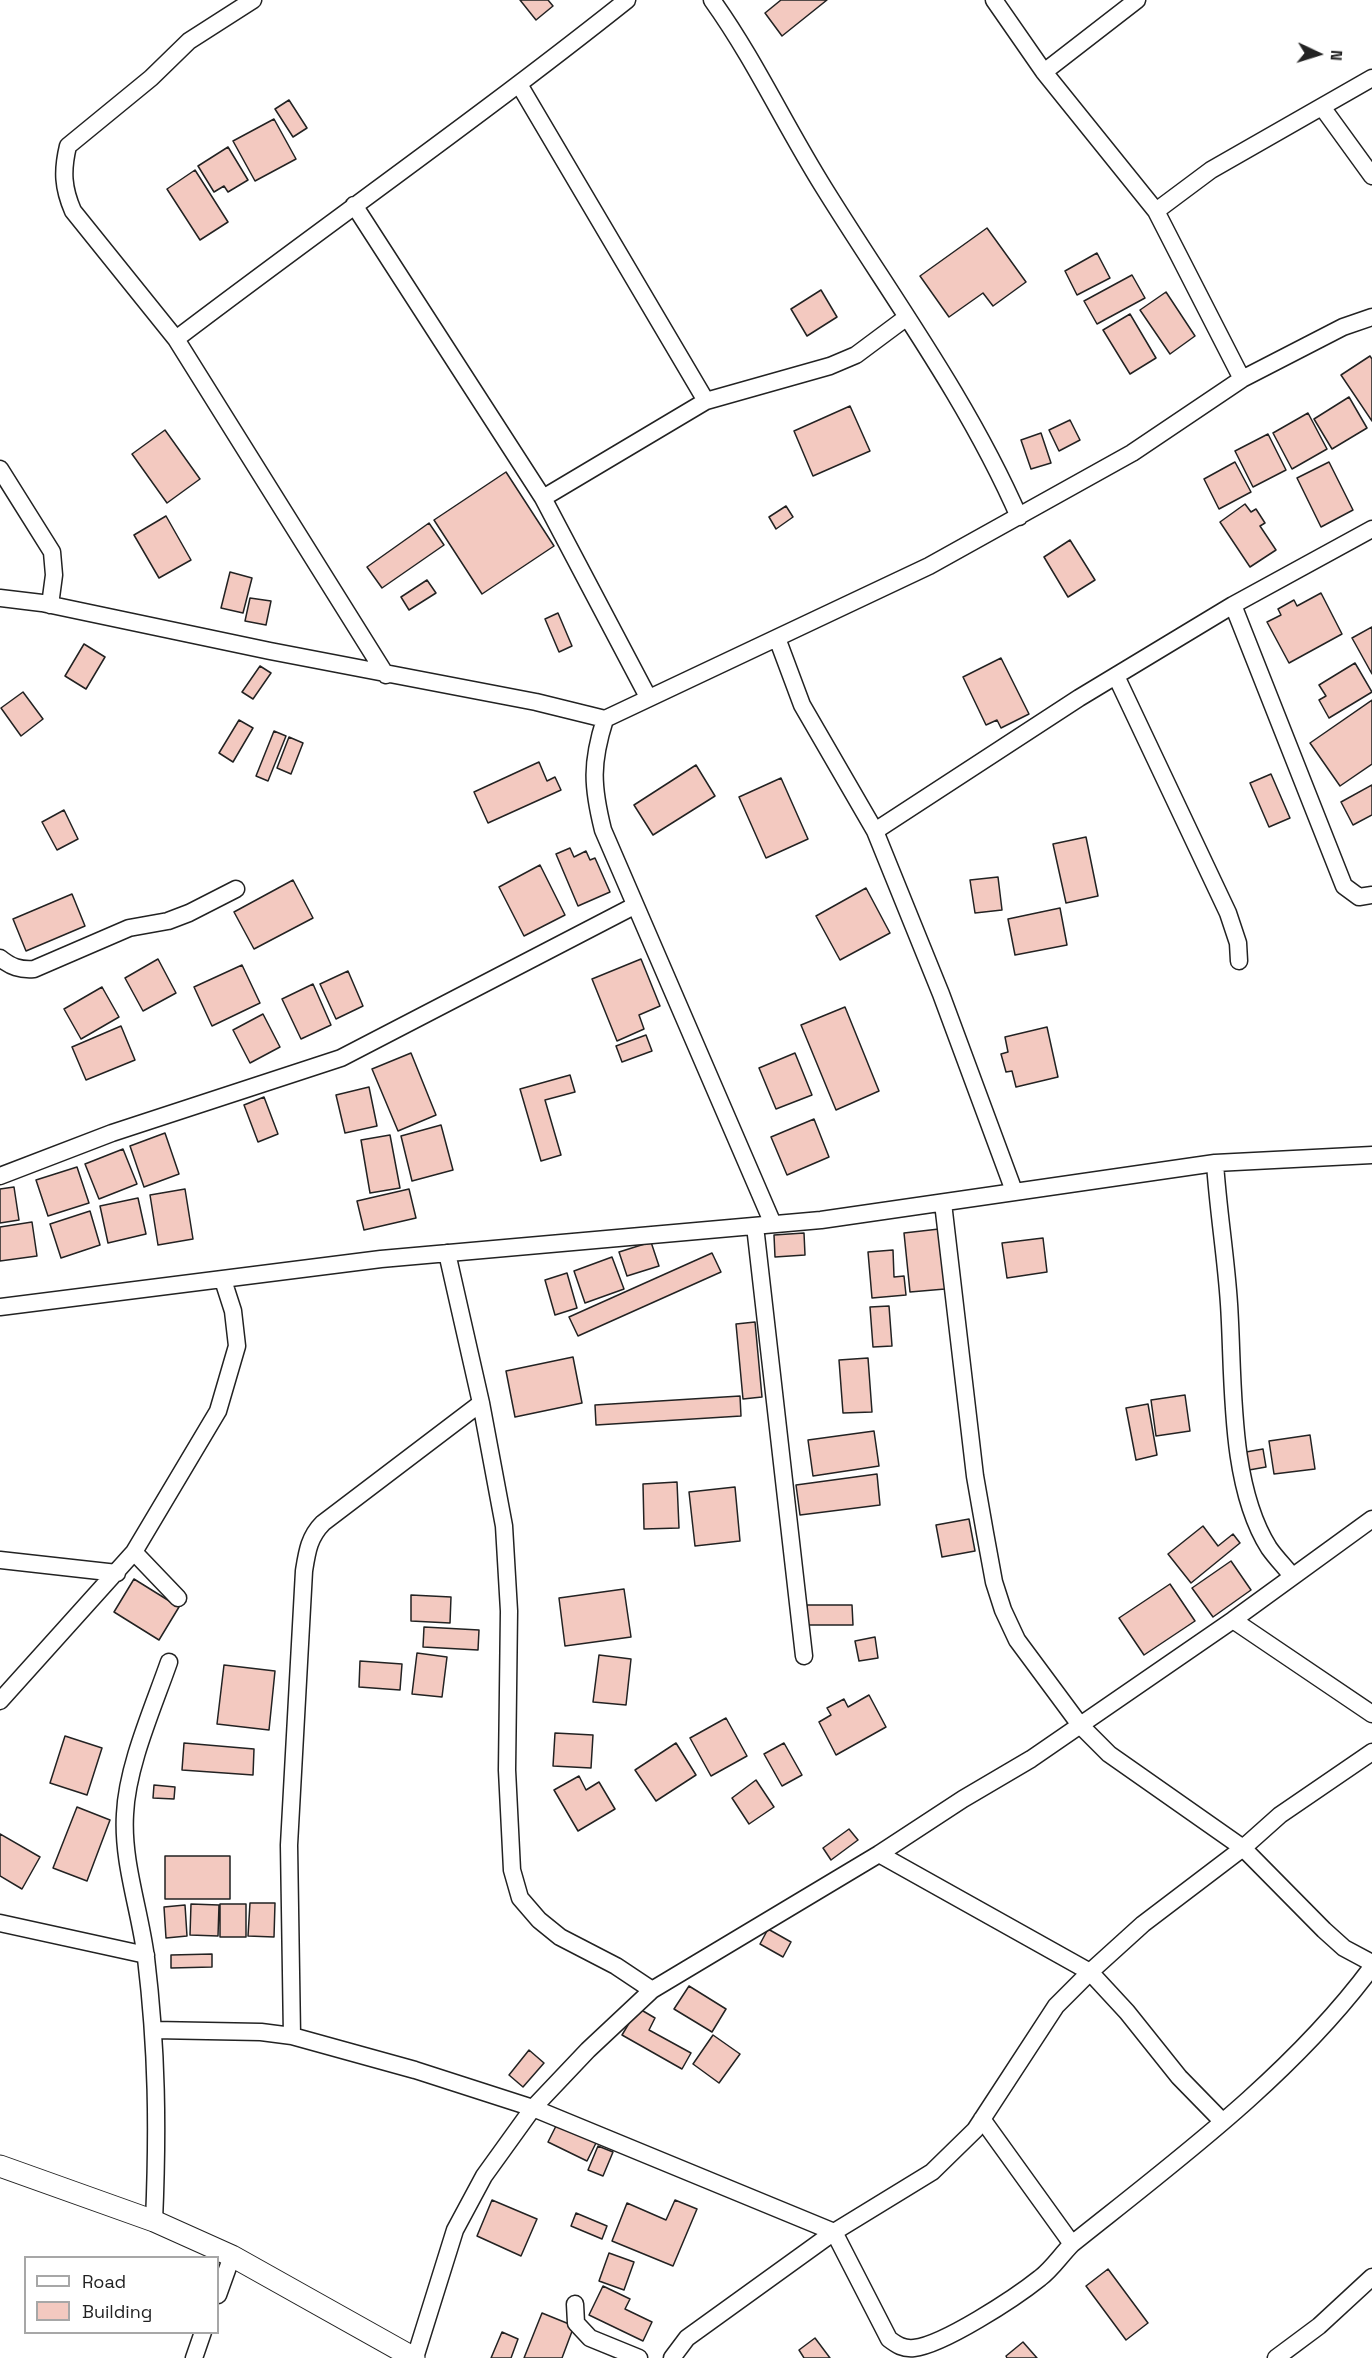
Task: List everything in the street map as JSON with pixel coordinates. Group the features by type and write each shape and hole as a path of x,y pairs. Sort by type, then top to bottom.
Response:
{"street":[{"path":"253,0 189,41 151,78 68,146 63,178 64,190 73,211 176,339 387,675"},
{"path":"176,339 354,205 520,86 627,0"},
{"path":"712,0 737,36 815,173 988,450 1019,517"},
{"path":"993,0 1044,72 1155,211 1242,378"},
{"path":"1044,72 1137,0"},
{"path":"1155,211 1211,170 1372,78"},
{"path":"520,86 706,400"},
{"path":"1322,106 1372,176"},
{"path":"354,205 543,498 648,697"},
{"path":"543,498 706,400 830,366 856,355 907,317"},
{"path":"0,598 50,604 387,675 536,702 605,719 929,566 1132,453 1242,378 1342,327 1372,317"},
{"path":"0,469 52,552 54,575 50,604"},
{"path":"875,831 1116,676 1233,605 1372,529"},
{"path":"1233,605 1344,886 1359,897 1372,895"},
{"path":"777,638 802,705 875,831 941,994 1014,1191"},
{"path":"1116,676 1228,913 1238,943 1239,961"},
{"path":"605,719 594,758 595,799 603,830 773,1224"},
{"path":"0,958 16,968 34,969 129,928 168,921 189,913 236,889"},
{"path":"0,1176 112,1133 341,1058 634,906"},
{"path":"0,1307 223,1280 291,1269 773,1224 943,1203 1215,1163 1372,1155"},
{"path":"1215,1163 1239,1459 1251,1507 1269,1547 1292,1576"},
{"path":"154,2030 261,2032 292,2036 415,2070 534,2108 834,2232 888,2339 901,2347 913,2348 932,2343 993,2309 1042,2277 1071,2244 1222,2121 1345,2003 1372,1965 1344,1948 1324,1930 1244,1848 1109,1754 1080,1725 1017,1640 994,1582 975,1476 943,1203"},
{"path":"755,1226 804,1656"},
{"path":"447,1253 481,1403 504,1526 509,1611 508,1829 514,1879 520,1898 539,1920 560,1937 616,1966 652,1990"},
{"path":"0,1701 134,1552 218,1412 237,1346 233,1311 223,1280"},
{"path":"292,2036 289,1845 304,1571 308,1546 314,1533 323,1523 481,1403"},
{"path":"0,2166 154,2221 232,2256 415,2358 455,2230 484,2176 534,2108 588,2050 652,1990 879,1854 963,1799 1031,1759 1233,1620 1372,1519"},
{"path":"134,1552 178,1598"},
{"path":"0,1560 117,1573"},
{"path":"1233,1620 1372,1714"},
{"path":"154,2221 158,2079 146,1955 125,1842 124,1813 131,1776 169,1662"},
{"path":"672,2358 687,2338 834,2232 932,2172 956,2151 982,2119 1056,2006 1090,1972 1143,1924 1244,1848 1280,1815 1372,1752"},
{"path":"879,1854 1090,1972 1127,2012 1179,2077 1222,2121"},
{"path":"0,1923 146,1955"},
{"path":"982,2119 1071,2244"},
{"path":"219,2292 232,2256"},
{"path":"1276,2358 1319,2326 1372,2277"},
{"path":"575,2304 576,2323 590,2338 639,2358"},
{"path":"194,2358 202,2334"}],"building":[{"path":"520,0 548,0 553,6 536,20"},
{"path":"781,0 827,0 782,36 765,13"},
{"path":"289,100 307,128 293,137 275,109"},
{"path":"274,119 296,159 255,181 233,141"},
{"path":"228,147 248,180 228,192 224,186 214,192 198,166"},
{"path":"195,170 228,222 200,240 167,189"},
{"path":"987,228 1026,282 993,306 983,293 949,317 920,276"},
{"path":"1097,253 1110,278 1077,295 1065,271"},
{"path":"1132,275 1145,298 1097,324 1084,301"},
{"path":"821,290 837,317 807,336 791,309"},
{"path":"1166,292 1195,336 1170,354 1140,310"},
{"path":"1130,314 1156,358 1130,374 1103,330"},
{"path":"1370,356 1372,359 1372,421 1341,375"},
{"path":"1349,397 1367,428 1332,449 1314,419"},
{"path":"850,406 870,451 813,476 794,431"},
{"path":"1308,413 1327,449 1292,469 1273,433"},
{"path":"1070,420 1080,440 1059,451 1049,430"},
{"path":"165,430 200,479 167,503 132,454"},
{"path":"1041,433 1051,463 1031,469 1021,440"},
{"path":"1268,434 1286,470 1253,487 1235,451"},
{"path":"1235,462 1251,492 1219,509 1204,479"},
{"path":"1329,462 1353,510 1321,527 1297,478"},
{"path":"506,472 554,546 482,594 434,520"},
{"path":"1245,504 1251,512 1256,509 1265,523 1260,526 1276,550 1250,567 1220,522"},
{"path":"786,506 793,517 776,529 769,517"},
{"path":"166,516 191,560 159,578 134,535"},
{"path":"429,523 444,545 382,588 367,567"},
{"path":"1070,540 1095,580 1068,597 1044,557"},
{"path":"230,572 252,578 243,613 221,608"},
{"path":"427,580 436,593 409,610 401,597"},
{"path":"1321,593 1342,634 1289,663 1267,622 1281,615 1278,609 1294,600 1297,606"},
{"path":"250,598 271,601 266,625 245,621"},
{"path":"558,613 572,646 559,652 545,619"},
{"path":"1372,627 1372,674 1352,638"},
{"path":"84,644 105,657 86,689 65,676"},
{"path":"1001,658 1029,714 1001,728 997,720 986,725 963,677"},
{"path":"1355,663 1372,692 1329,718 1319,700 1326,696 1319,685"},
{"path":"260,666 271,673 253,699 242,692"},
{"path":"23,692 43,719 21,736 1,708"},
{"path":"1372,700 1372,764 1340,786 1310,743"},
{"path":"239,720 253,728 233,762 219,753"},
{"path":"274,731 286,736 268,781 256,776"},
{"path":"289,737 303,743 291,774 277,768"},
{"path":"539,762 547,781 555,777 561,790 488,823 474,792"},
{"path":"696,765 715,796 653,835 634,805"},
{"path":"1271,774 1290,818 1269,827 1250,783"},
{"path":"781,778 808,839 766,858 739,797"},
{"path":"1372,785 1372,815 1353,825 1341,802"},
{"path":"64,810 78,839 57,850 42,822"},
{"path":"1086,837 1098,896 1066,903 1053,844"},
{"path":"570,848 574,857 586,851 590,860 595,858 610,892 578,906 556,854"},
{"path":"540,865 565,915 524,936 499,887"},
{"path":"998,877 1002,910 975,913 970,880"},
{"path":"293,880 313,918 254,949 234,912"},
{"path":"866,888 890,933 840,960 816,916"},
{"path":"72,894 85,926 26,951 13,919"},
{"path":"1060,908 1067,945 1015,955 1008,919"},
{"path":"158,959 176,993 143,1011 125,978"},
{"path":"641,959 660,1006 639,1015 644,1029 617,1041 592,979"},
{"path":"242,965 260,1003 212,1026 194,987"},
{"path":"348,971 363,1006 336,1019 320,984"},
{"path":"313,984 331,1025 301,1039 282,999"},
{"path":"102,987 119,1017 81,1039 64,1009"},
{"path":"845,1007 879,1091 836,1110 801,1025"},
{"path":"263,1014 280,1047 250,1063 233,1030"},
{"path":"121,1026 135,1060 86,1080 72,1047"},
{"path":"1047,1027 1058,1077 1016,1087 1012,1071 1006,1072 1001,1054 1008,1052 1005,1037"},
{"path":"646,1035 652,1051 622,1062 616,1046"},
{"path":"411,1053 436,1115 398,1131 372,1069"},
{"path":"795,1053 812,1095 776,1109 759,1068"},
{"path":"570,1075 575,1092 545,1100 561,1155 541,1161 520,1089"},
{"path":"369,1087 377,1126 345,1133 336,1095"},
{"path":"264,1097 278,1134 258,1142 244,1105"},
{"path":"814,1119 829,1157 787,1175 771,1137"},
{"path":"441,1125 453,1170 412,1181 401,1136"},
{"path":"165,1133 179,1174 144,1187 130,1146"},
{"path":"390,1135 400,1188 370,1193 361,1140"},
{"path":"123,1149 137,1184 99,1199 85,1164"},
{"path":"77,1167 89,1203 48,1216 36,1180"},
{"path":"14,1187 19,1220 0,1223 0,1189"},
{"path":"185,1189 193,1239 158,1245 150,1195"},
{"path":"409,1189 416,1218 364,1230 357,1201"},
{"path":"138,1198 146,1234 108,1243 100,1206"},
{"path":"90,1211 100,1245 61,1258 50,1224"},
{"path":"32,1222 37,1256 0,1261 0,1227"},
{"path":"939,1229 945,1289 910,1292 904,1233"},
{"path":"804,1233 805,1255 775,1257 774,1235"},
{"path":"1043,1238 1047,1272 1007,1278 1002,1243"},
{"path":"651,1242 659,1266 627,1276 619,1252"},
{"path":"893,1250 894,1277 904,1276 906,1295 872,1298 868,1252"},
{"path":"712,1253 721,1272 578,1336 569,1317"},
{"path":"612,1257 624,1289 585,1303 574,1271"},
{"path":"567,1273 577,1308 555,1315 545,1280"},
{"path":"889,1306 892,1346 873,1347 870,1307"},
{"path":"755,1322 762,1397 743,1399 736,1324"},
{"path":"573,1357 582,1403 515,1417 506,1371"},
{"path":"868,1358 872,1412 843,1413 839,1360"},
{"path":"1185,1395 1190,1431 1156,1436 1151,1400"},
{"path":"740,1396 741,1416 596,1425 595,1405"},
{"path":"1148,1404 1157,1455 1136,1460 1126,1408"},
{"path":"874,1431 879,1466 813,1476 808,1440"},
{"path":"1310,1435 1315,1469 1274,1474 1269,1441"},
{"path":"1263,1449 1266,1467 1249,1470 1246,1452"},
{"path":"877,1474 880,1505 800,1515 796,1485"},
{"path":"677,1482 679,1528 644,1529 643,1484"},
{"path":"735,1487 740,1541 695,1546 689,1492"},
{"path":"969,1519 975,1551 942,1557 936,1525"},
{"path":"1203,1526 1218,1546 1233,1534 1240,1543 1191,1583 1168,1554"},
{"path":"1231,1561 1251,1590 1213,1617 1192,1588"},
{"path":"134,1579 179,1607 159,1640 114,1612"},
{"path":"1170,1584 1195,1621 1144,1655 1119,1618"},
{"path":"624,1589 631,1637 565,1646 559,1598"},
{"path":"411,1595 451,1597 450,1623 411,1621"},
{"path":"807,1605 852,1605 853,1625 807,1625"},
{"path":"424,1627 479,1630 478,1650 423,1647"},
{"path":"875,1637 878,1658 859,1661 855,1641"},
{"path":"417,1653 447,1657 442,1697 412,1694"},
{"path":"599,1655 631,1659 626,1705 593,1702"},
{"path":"360,1661 402,1664 400,1690 359,1687"},
{"path":"224,1665 275,1671 269,1730 217,1724"},
{"path":"869,1695 886,1727 836,1755 819,1722 831,1715 827,1708 844,1699 848,1707"},
{"path":"726,1718 747,1756 711,1776 690,1738"},
{"path":"555,1733 593,1735 591,1768 553,1766"},
{"path":"65,1736 102,1748 87,1795 50,1783"},
{"path":"184,1743 254,1749 253,1775 182,1770"},
{"path":"676,1743 696,1775 656,1801 635,1770"},
{"path":"784,1743 802,1775 782,1786 764,1754"},
{"path":"579,1776 586,1790 599,1782 615,1809 578,1831 554,1790"},
{"path":"756,1780 774,1807 749,1824 732,1798"},
{"path":"154,1785 175,1787 174,1799 153,1798"},
{"path":"77,1807 110,1820 87,1881 53,1868"},
{"path":"849,1829 858,1840 831,1860 823,1848"},
{"path":"0,1834 40,1857 22,1889 0,1876"},
{"path":"165,1856 230,1856 230,1899 165,1899"},
{"path":"250,1903 275,1903 274,1937 248,1936"},
{"path":"191,1904 219,1905 218,1936 190,1935"},
{"path":"220,1904 246,1904 246,1937 220,1937"},
{"path":"185,1905 187,1936 166,1938 164,1907"},
{"path":"768,1929 791,1942 783,1957 760,1944"},
{"path":"212,1954 212,1967 171,1968 171,1955"},
{"path":"689,1986 726,2009 712,2032 674,2009"},
{"path":"638,2008 655,2018 649,2030 691,2053 682,2069 622,2035"},
{"path":"713,2035 740,2054 719,2083 693,2064"},
{"path":"529,2050 544,2063 523,2087 509,2075"},
{"path":"559,2120 598,2139 587,2161 548,2142"},
{"path":"598,2146 613,2152 603,2176 588,2170"},
{"path":"492,2200 537,2219 521,2256 477,2236"},
{"path":"675,2200 697,2209 673,2266 612,2241 627,2203 666,2220"},
{"path":"576,2213 607,2226 602,2239 571,2226"},
{"path":"609,2253 634,2262 624,2290 599,2281"},
{"path":"1108,2269 1148,2323 1126,2340 1086,2286"},
{"path":"603,2286 630,2299 625,2309 652,2322 643,2341 589,2315"},
{"path":"542,2313 574,2326 562,2358 524,2358"},
{"path":"502,2332 518,2339 511,2358 491,2358"},
{"path":"815,2338 830,2358 804,2358 799,2350"},
{"path":"1023,2342 1037,2358 1007,2358 1006,2356"}]}
